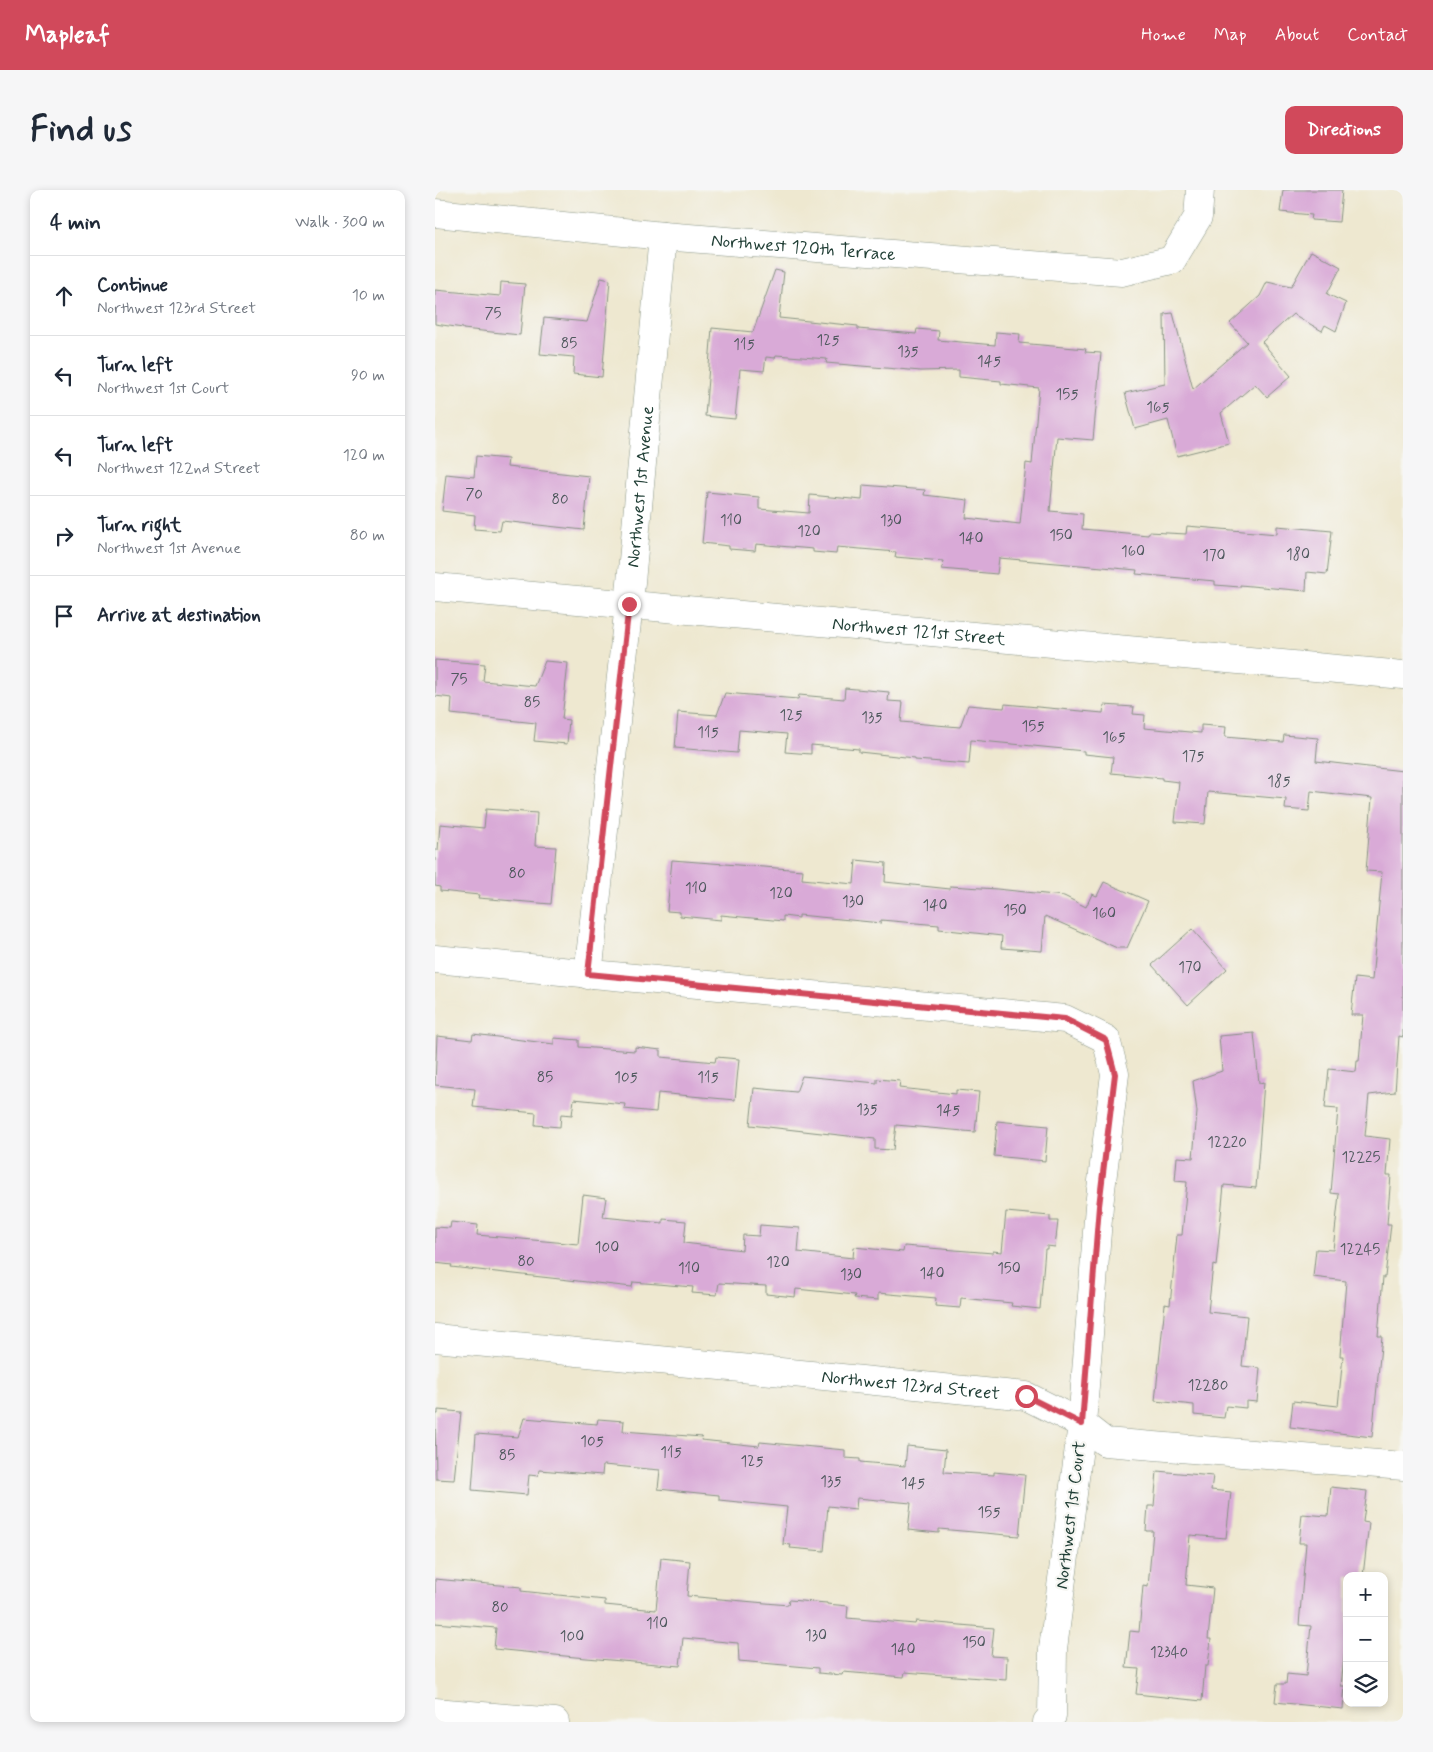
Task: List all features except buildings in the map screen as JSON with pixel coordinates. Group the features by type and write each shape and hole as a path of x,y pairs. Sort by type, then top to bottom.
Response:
{"street":[{"name":"Northwest 120th Terrace","path":"435,213 663,236 1122,272 1172,260 1198,217 1200,190"},
{"name":"Northwest 1st Avenue","path":"588,974 629,604 663,236"},
{"name":"Northwest 121st Street","path":"435,587 1403,675"},
{"path":"435,958 588,974"},
{"name":"Northwest 1st Court","path":"588,974 1065,1019 1106,1040 1115,1074 1099,1206 1082,1424 1053,1648 1052,1716 1047,1722"},
{"name":"Northwest 123rd Street","path":"435,1338 1026,1396 1082,1424 1105,1442 1403,1466"},
{"path":"435,1712 555,1722"}],"route":[{"path":"629,604 588,974 1065,1019 1106,1040 1115,1074 1099,1206 1082,1424 1026,1396"}]}
